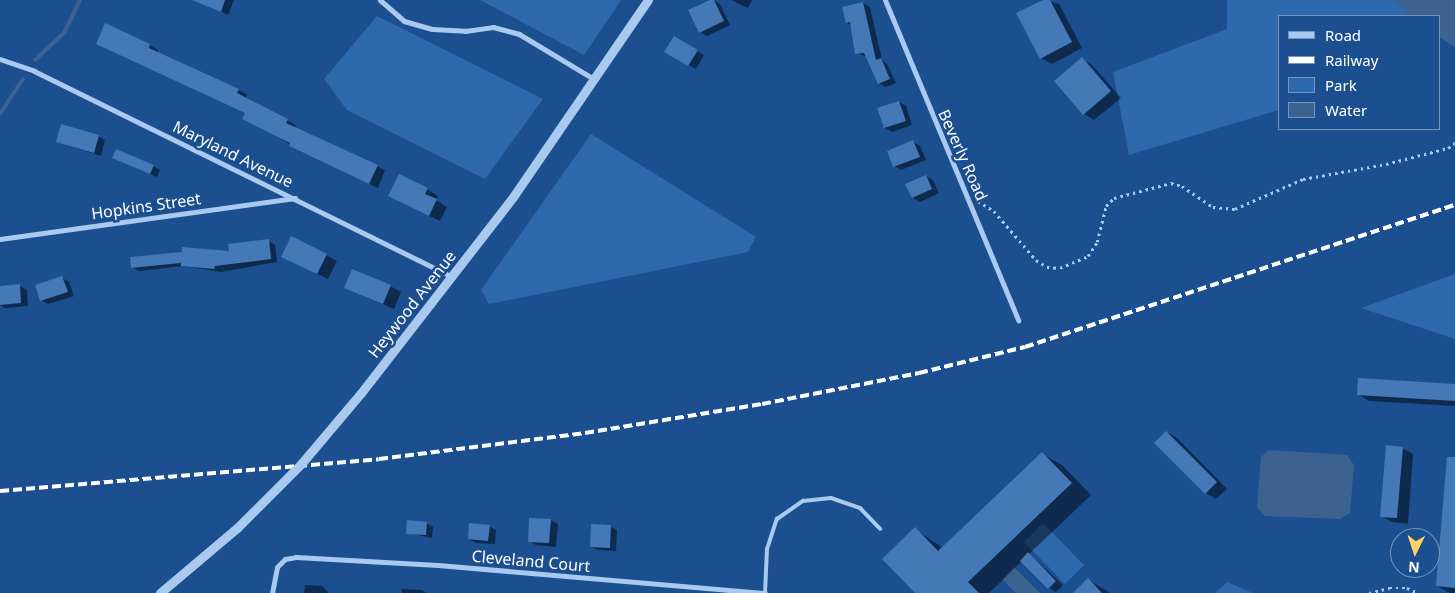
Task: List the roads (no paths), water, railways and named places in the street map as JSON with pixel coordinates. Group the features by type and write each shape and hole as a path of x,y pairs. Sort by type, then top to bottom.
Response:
{"street":[{"path":"380,0 404,21 432,29 465,31 493,27 519,34 594,79"},
{"name":"Heywood Avenue","path":"160,593 237,528 300,464 361,393 454,277 648,0"},
{"name":"Beverly Road","path":"885,0 925,100 969,198 1018,320"},
{"name":"Maryland Avenue","path":"0,58 34,71 454,277"},
{"name":"Hopkins Street","path":"0,238 295,198"},
{"name":"Cleveland Court","path":"272,593 277,567 285,560 296,557 438,565 765,593"}],"lane":[{"path":"765,593 767,549 778,519 803,500 831,498 860,508 880,529"}],"water":[{"path":"1394,0 1455,0 1455,47 1440,38 1440,15 1411,15"},
{"path":"1269,450 1347,455 1354,465 1350,513 1340,519 1265,516 1257,507 1261,457"},
{"path":"1014,567 1040,593 1016,593 1002,579"}],"waterway":[{"path":"35,60 64,33 80,0"},
{"path":"0,114 23,79"}],"railway":[{"path":"0,491 379,459 585,433 762,404 919,373 1025,347 1455,205"}]}
